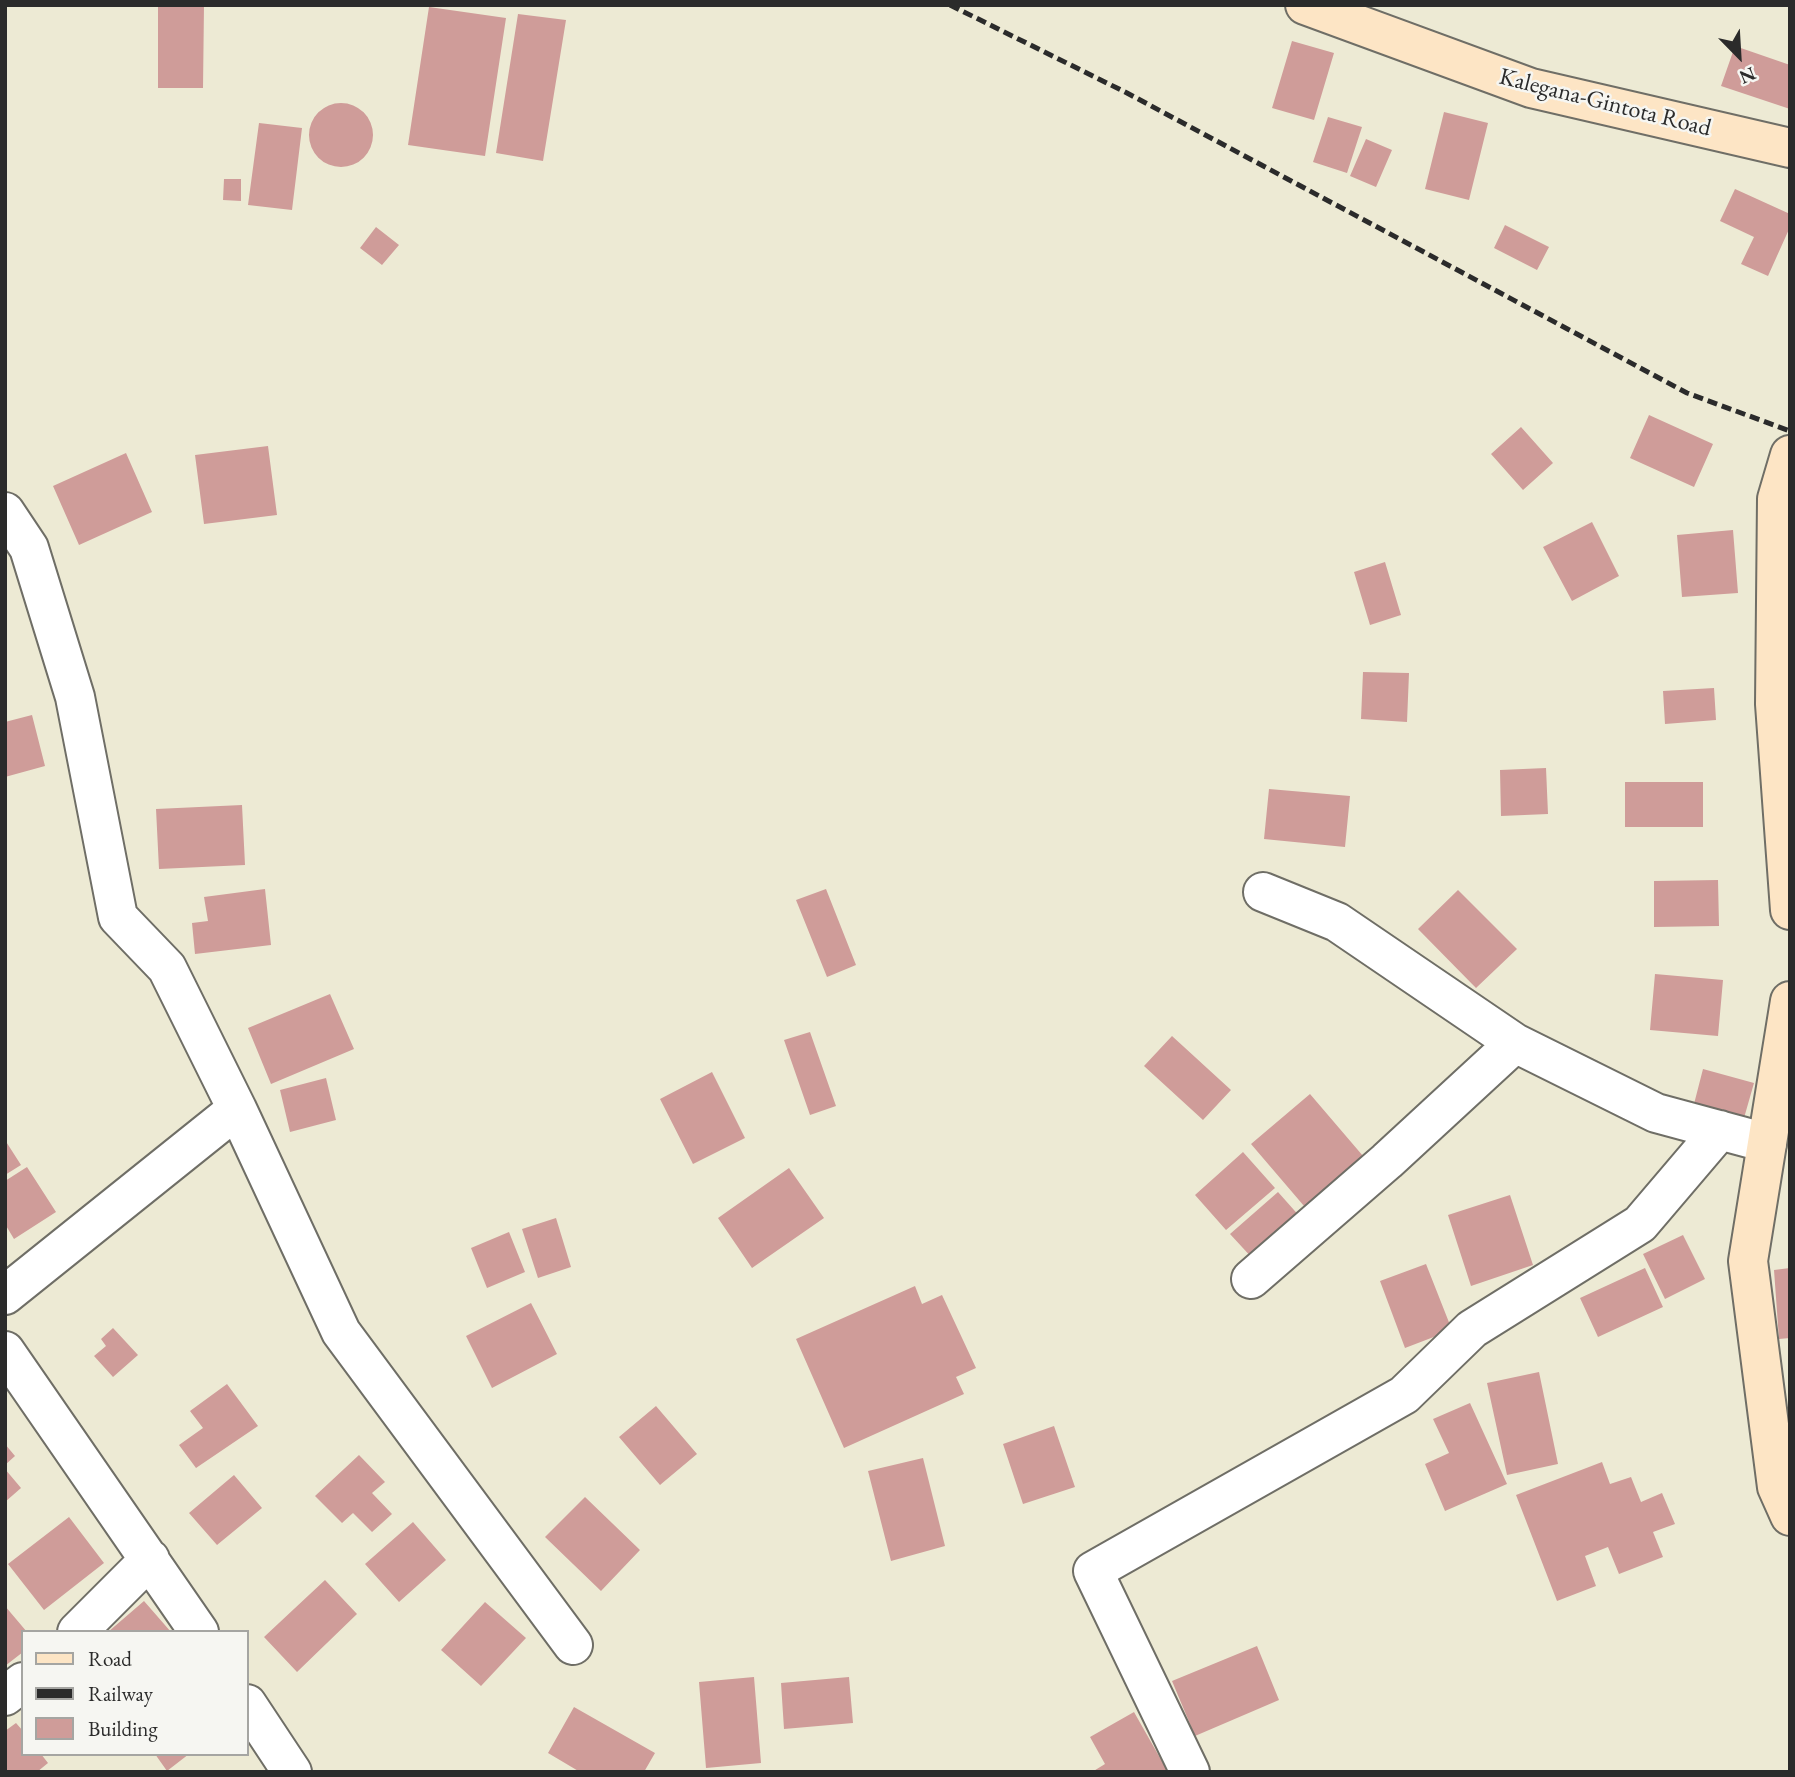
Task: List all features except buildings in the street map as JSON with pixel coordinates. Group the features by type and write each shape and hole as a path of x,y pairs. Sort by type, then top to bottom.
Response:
{"street":[{"name":"Kalegana-Gintota Road","path":"1305,5 1531,88 1790,148"},
{"path":"1790,455 1777,499 1775,704 1790,910"},
{"path":"5,512 29,548 75,697 118,916 167,968 237,1109 341,1332 573,1645"},
{"path":"1263,892 1337,922 1515,1043 1656,1113 1767,1143"},
{"path":"1790,1001 1748,1261 1777,1486 1790,1516"},
{"path":"1251,1279 1387,1161 1515,1043"},
{"path":"5,1295 237,1109"},
{"path":"1190,1772 1093,1571 1404,1395 1472,1329 1640,1224 1720,1130"},
{"path":"10,1368 150,1559 198,1630"},
{"path":"79,1630 150,1559"},
{"path":"5,1696 21,1684"},
{"path":"248,1706 292,1772"}],"railway":[{"path":"950,5 1127,93 1687,393 1790,431"}]}
